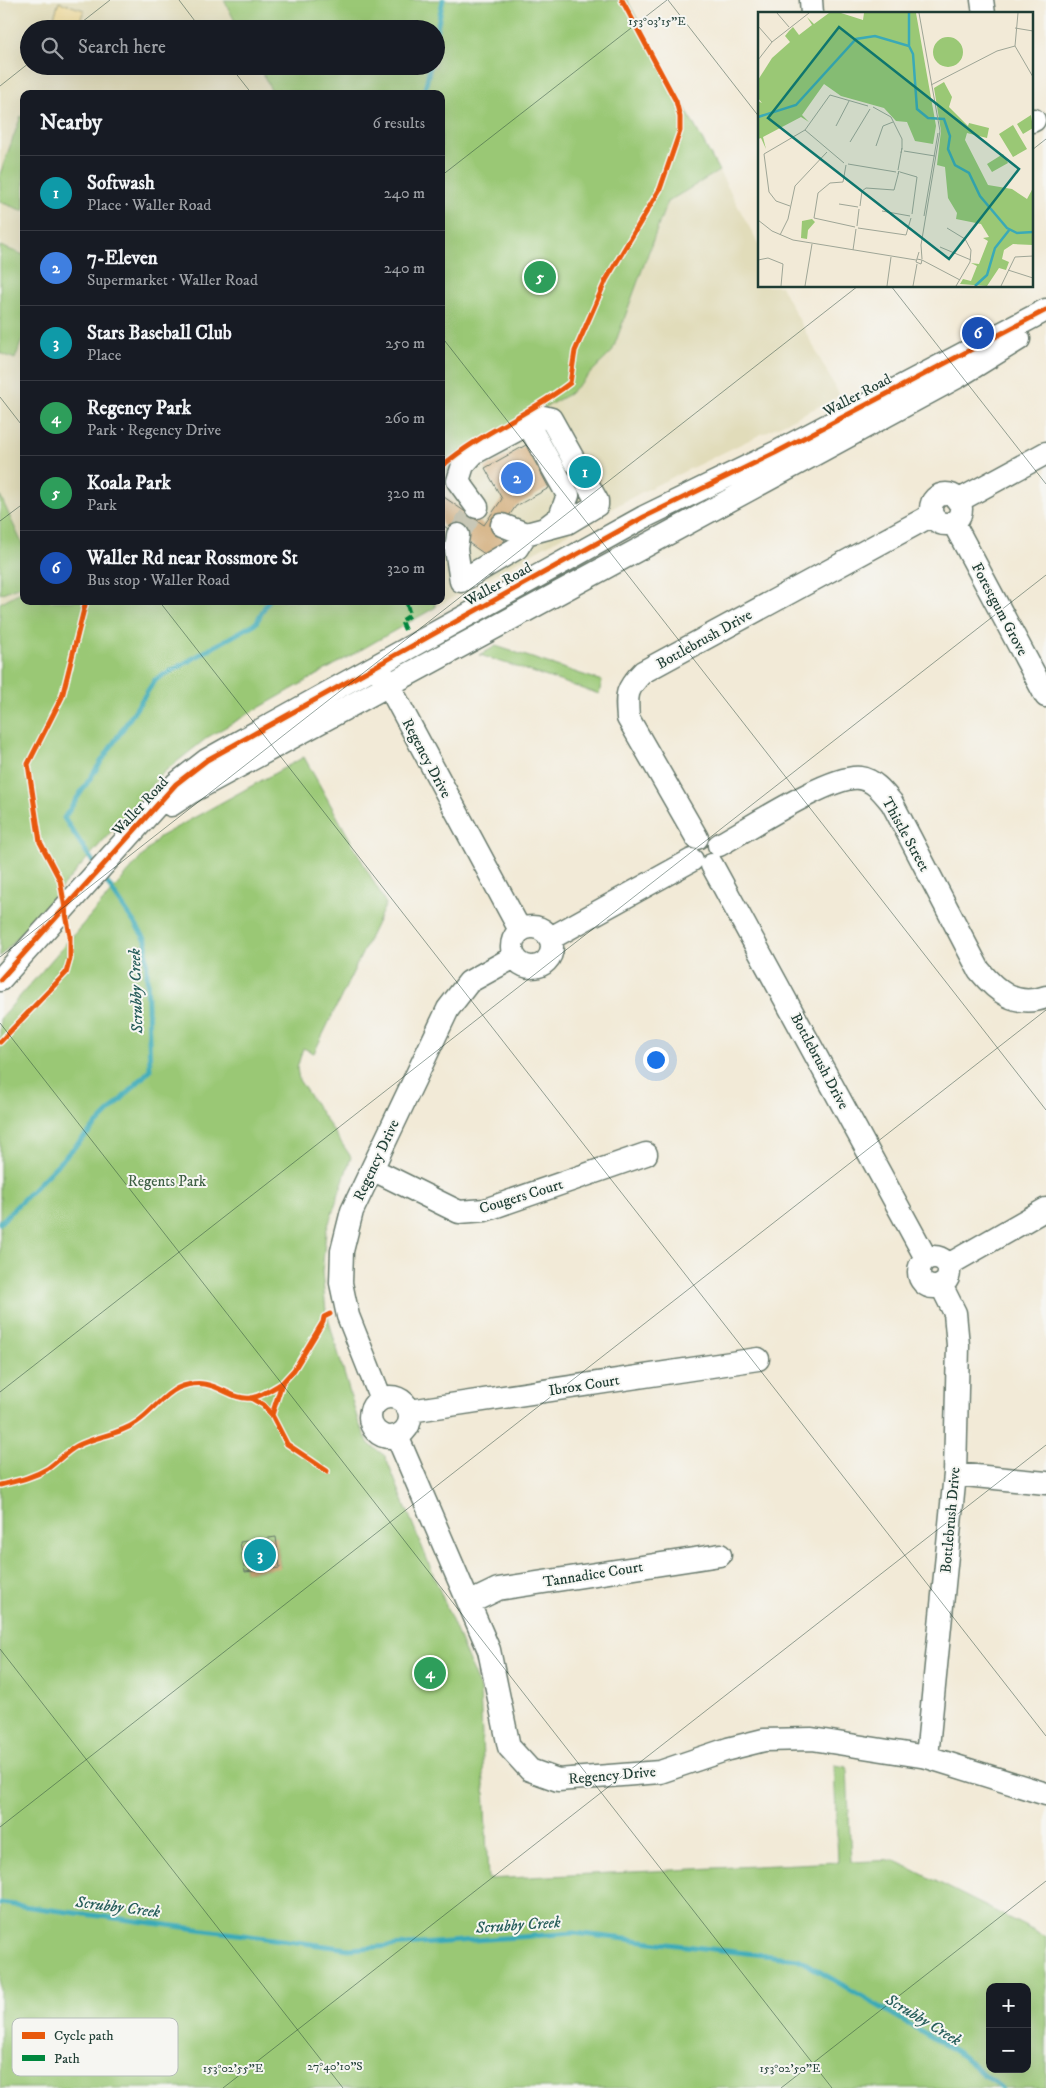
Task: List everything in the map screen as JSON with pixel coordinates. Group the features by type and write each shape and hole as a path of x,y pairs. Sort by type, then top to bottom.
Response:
{"street":[{"name":"Waller Road","path":"140,824 191,792 584,579 780,462 1046,310"},
{"name":"Waller Road","path":"0,980 176,784 207,760 644,517 780,462 960,376 1046,324"},
{"path":"526,534 485,516 458,481 463,465 474,453 543,416 551,420 576,462"},
{"path":"528,424 568,495 560,517 547,527"},
{"name":"Bottlebrush Drive","path":"926,1757 955,1474 958,1345 955,1313 945,1275 931,1287 922,1281 920,1266 926,1258 708,857 710,837 697,838 628,718 626,697 630,685 643,672 948,513 1046,452"},
{"path":"458,535 456,549 461,581 517,548 526,534 567,523 594,508 597,501 588,486"},
{"name":"Forestgum Grove","path":"948,513 1046,696"},
{"path":"572,557 584,579"},
{"name":"Regency Drive","path":"377,665 520,930"},
{"name":"Thistle Street","path":"551,938 708,857 830,783 859,778 876,784 892,803 984,976 995,990 1017,1000 1046,997"},
{"path":"528,926 537,926 545,930 551,938 552,953 542,965 527,967 514,957 512,943 520,930 528,926"},
{"name":"Regency Drive","path":"381,1399 348,1316 341,1282 342,1251 352,1211 448,1009 469,982 514,957"},
{"name":"Cougers Court","path":"372,1169 459,1212 484,1210 646,1154"},
{"path":"945,1275 1046,1209"},
{"name":"Ibrox Court","path":"410,1411 758,1359"},
{"path":"392,1396 398,1398 403,1401 410,1411 407,1429 397,1436 383,1436 373,1427 370,1421 372,1408 381,1399 392,1396"},
{"name":"Regency Drive","path":"397,1436 488,1650 509,1747 530,1770 558,1780 660,1772 728,1749 764,1740 812,1740 926,1757 1046,1794"},
{"path":"955,1474 1046,1483"},
{"name":"Tannadice Court","path":"469,1603 498,1589 720,1555"}],"shaded area":[{"path":"0,0 224,0 234,20 20,20 20,75 264,75 271,90 20,90 20,592 0,603"},
{"path":"719,171 758,243 758,288 782,288 840,396 638,494 445,602 445,475 452,465 612,352 667,202"}],"green space":[{"path":"224,0 627,0 719,171 667,202 612,352 569,394 468,450 452,465 445,475 445,90 271,90 264,75 445,75 445,20 234,20"},
{"path":"20,119 20,210 0,202 0,174"},
{"path":"0,246 20,254 20,345 15,359 0,353"},
{"path":"0,495 20,539 20,586 0,594"},
{"path":"20,592 20,605 435,605 436,607 208,737 164,772 0,957 0,603"},
{"path":"496,646 602,681 599,694 480,655"},
{"name":"Regents Park","path":"304,757 386,904 314,1053 303,1048 297,1068 299,1080 351,1157 326,1232 322,1272 326,1311 358,1421 369,1444 385,1456 480,1689 488,1879 838,1862 834,1765 847,1767 851,1862 894,1860 1046,1937 1046,2088 0,2088 0,1019 159,837","holes":["275,1537 280,1567 245,1572 241,1542"]}],"sand":[{"path":"59,2 84,10 80,20 53,20"}],"building":[{"path":"526,445 549,488 516,506 496,534 505,540 492,559 445,527 445,498 484,525 502,499 485,468"},
{"path":"587,456 600,480 582,489 570,465"},
{"path":"276,1537 280,1568 245,1572 240,1542"}],"waterway":[{"name":"Scrubby Creek","path":"439,20 443,0"},
{"name":"Scrubby Creek","path":"425,90 428,75"},
{"name":"Scrubby Creek","path":"95,865 64,818 155,680 256,623 266,605"},
{"name":"Scrubby Creek","path":"0,1223 150,1070 146,940 101,874"},
{"name":"Scrubby Creek","path":"0,1903 349,1949 574,1933 798,1959 957,2052 1001,2088"}],"tunnel":[{"path":"458,535 470,516"}],"marked path":[{"path":"405,630 401,621 410,615 407,605"}],"cycle path":[{"path":"445,464 489,433 538,405 570,383 575,351 606,280 660,189 680,131 680,117 676,101 622,0"},
{"path":"0,980 176,784 207,760 644,517 775,453 1046,310"},
{"path":"0,1042 66,973 70,959 70,936 60,880 40,842 28,764 62,697 85,605"},
{"path":"272,1415 282,1383 294,1370 323,1322 324,1317 330,1314"},
{"path":"0,1485 36,1475 77,1446 130,1426 178,1388 190,1384 211,1385 235,1396 251,1398 263,1394 282,1383"},
{"path":"251,1398 263,1405 272,1415 287,1444 327,1471"}],"place":[{"name":"Koala Park","path":"540,277"},
{"name":"Waller Rd near Rossmore St","path":"978,333"},
{"name":"Softwash","path":"585,472"},
{"name":"7-Eleven","path":"517,478"},
{"name":"Stars Baseball Club","path":"260,1555"},
{"name":"Regency Park","path":"430,1673"}]}
